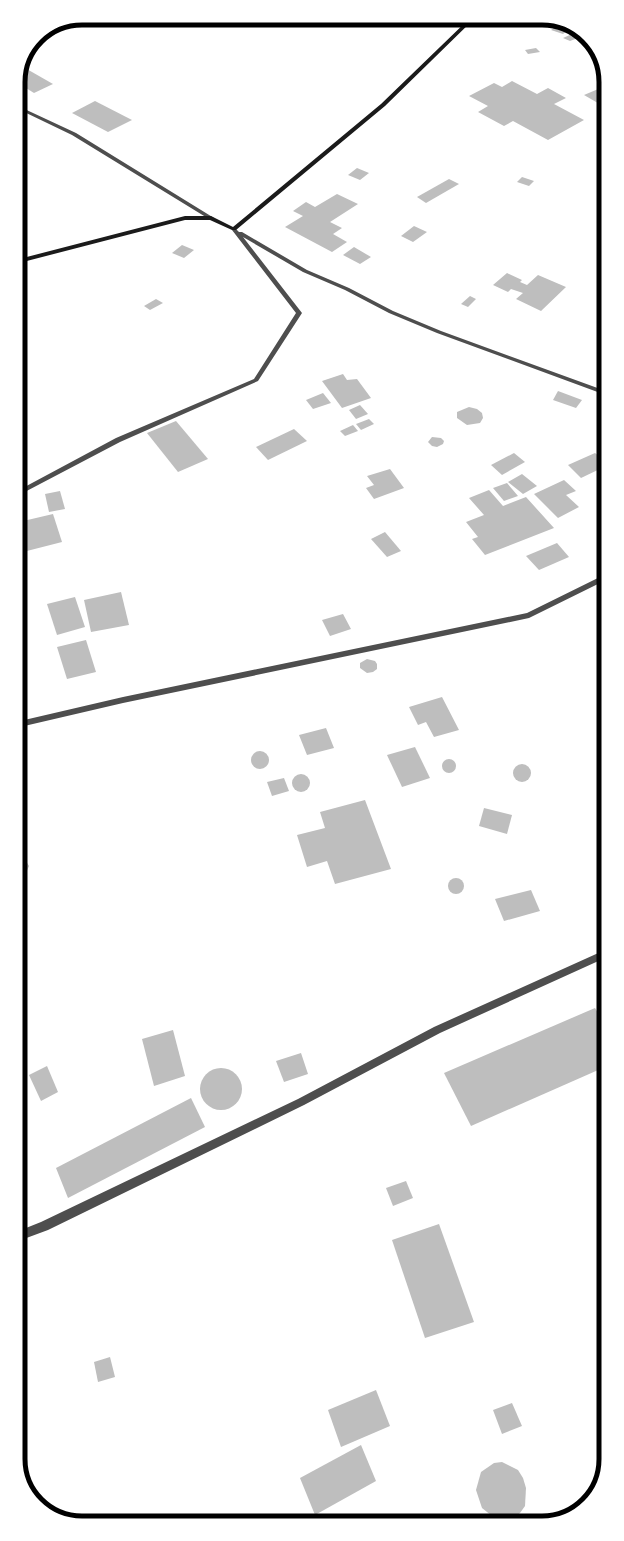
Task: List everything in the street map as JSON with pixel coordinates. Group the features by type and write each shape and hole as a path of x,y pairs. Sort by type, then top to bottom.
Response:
{"street":[{"path":"234,229 384,106 466,25"},
{"path":"25,110 74,134 211,218 234,229 305,271 347,289 391,312 439,332 599,391"},
{"path":"25,259 185,218 211,218"},
{"path":"25,490 118,440 256,380 299,313 234,229"},
{"path":"25,723 123,700 529,615 599,580"},
{"path":"25,1233 44,1226 301,1102 437,1030 599,957"}],"building":[{"path":"555,27 567,31 563,34 551,30"},
{"path":"572,34 578,38 570,41 563,38"},
{"path":"48,38 37,48 45,39"},
{"path":"536,48 540,52 528,54 525,50"},
{"path":"27,69 53,84 34,93 25,87"},
{"path":"512,81 537,94 548,88 566,98 554,104 584,120 548,140 513,121 504,126 478,112 488,106 469,96 494,83 502,87"},
{"path":"599,89 599,104 584,95"},
{"path":"95,101 132,120 108,132 72,113"},
{"path":"357,168 369,173 360,180 348,175"},
{"path":"522,177 534,181 529,186 517,182"},
{"path":"449,179 459,184 426,203 417,197"},
{"path":"337,194 358,204 330,222 342,228 333,234 347,242 332,252 285,227 303,216 293,211 306,202 315,207"},
{"path":"414,226 427,232 413,242 401,236"},
{"path":"182,245 194,250 184,258 172,253"},
{"path":"354,247 371,257 360,264 343,255"},
{"path":"507,273 522,280 520,282 527,285 538,275 566,287 541,311 516,299 523,293 511,289 508,292 493,285"},
{"path":"470,296 476,299 468,307 461,304"},
{"path":"156,299 163,303 150,310 144,306"},
{"path":"343,374 347,380 357,379 371,398 342,408 322,381"},
{"path":"558,391 582,400 576,408 553,400"},
{"path":"323,393 331,403 313,409 306,400"},
{"path":"360,405 368,414 356,419 349,410"},
{"path":"469,407 477,409 482,413 483,418 480,423 467,425 457,418 457,412"},
{"path":"369,419 374,424 361,430 356,424"},
{"path":"176,421 208,459 178,472 147,433"},
{"path":"353,425 358,431 345,436 340,431"},
{"path":"294,429 307,441 268,460 256,447"},
{"path":"432,437 441,438 444,441 443,444 437,447 432,446 428,442"},
{"path":"514,453 525,462 502,475 491,465"},
{"path":"595,453 599,456 599,469 581,478 568,465"},
{"path":"390,469 404,488 374,499 366,488 374,485 367,476"},
{"path":"522,474 537,486 523,494 508,482"},
{"path":"564,480 576,491 566,495 579,507 558,518 534,494"},
{"path":"507,483 518,496 504,501 493,488"},
{"path":"489,490 503,506 526,497 554,528 485,555 472,539 478,537 466,522 484,515 469,498"},
{"path":"60,491 65,509 49,512 45,494"},
{"path":"53,514 62,542 25,551 25,521"},
{"path":"385,532 401,551 387,557 371,539"},
{"path":"557,543 569,557 539,570 526,556"},
{"path":"121,592 129,625 91,632 84,600"},
{"path":"75,597 85,627 57,635 47,604"},
{"path":"343,614 351,629 330,636 322,620"},
{"path":"86,640 96,672 67,679 57,647"},
{"path":"367,659 375,661 377,664 377,669 373,672 367,673 360,668 360,663"},
{"path":"442,697 459,730 434,737 426,722 418,725 409,707"},
{"path":"326,728 334,748 307,755 299,735"},
{"path":"415,747 430,778 402,787 387,755"},
{"path":"260,751 266,754 269,760 266,766 260,769 254,766 251,760 254,754"},
{"path":"446,759 452,759 456,763 456,769 452,773 446,773 442,769 442,763"},
{"path":"522,764 528,767 531,773 528,779 522,782 516,779 513,773 516,767"},
{"path":"301,774 307,777 310,783 307,789 301,792 295,789 292,783 295,777"},
{"path":"284,778 289,791 272,796 267,782"},
{"path":"365,800 391,869 335,884 327,861 307,867 297,835 325,828 320,812"},
{"path":"484,808 512,815 507,834 479,826"},
{"path":"25,860 29,866 25,874"},
{"path":"456,878 462,880 464,886 462,892 456,894 450,892 448,886 450,880"},
{"path":"531,890 540,911 504,921 495,899"},
{"path":"595,1008 599,1014 599,1070 471,1126 444,1073"},
{"path":"173,1030 185,1076 154,1086 142,1039"},
{"path":"301,1053 308,1074 284,1082 276,1061"},
{"path":"47,1066 58,1092 41,1101 29,1075"},
{"path":"221,1068 236,1074 242,1089 236,1104 221,1110 206,1104 200,1089 206,1074"},
{"path":"191,1098 205,1127 68,1198 56,1168"},
{"path":"406,1181 413,1198 393,1206 386,1188"},
{"path":"439,1224 474,1322 425,1338 392,1240"},
{"path":"110,1357 115,1377 98,1382 94,1362"},
{"path":"376,1390 390,1426 341,1447 328,1410"},
{"path":"512,1403 522,1426 502,1434 493,1410"},
{"path":"361,1445 376,1481 315,1515 300,1478"},
{"path":"502,1462 518,1470 523,1478 526,1488 525,1506 516,1516 492,1516 482,1508 476,1490 481,1472 494,1463"}]}
